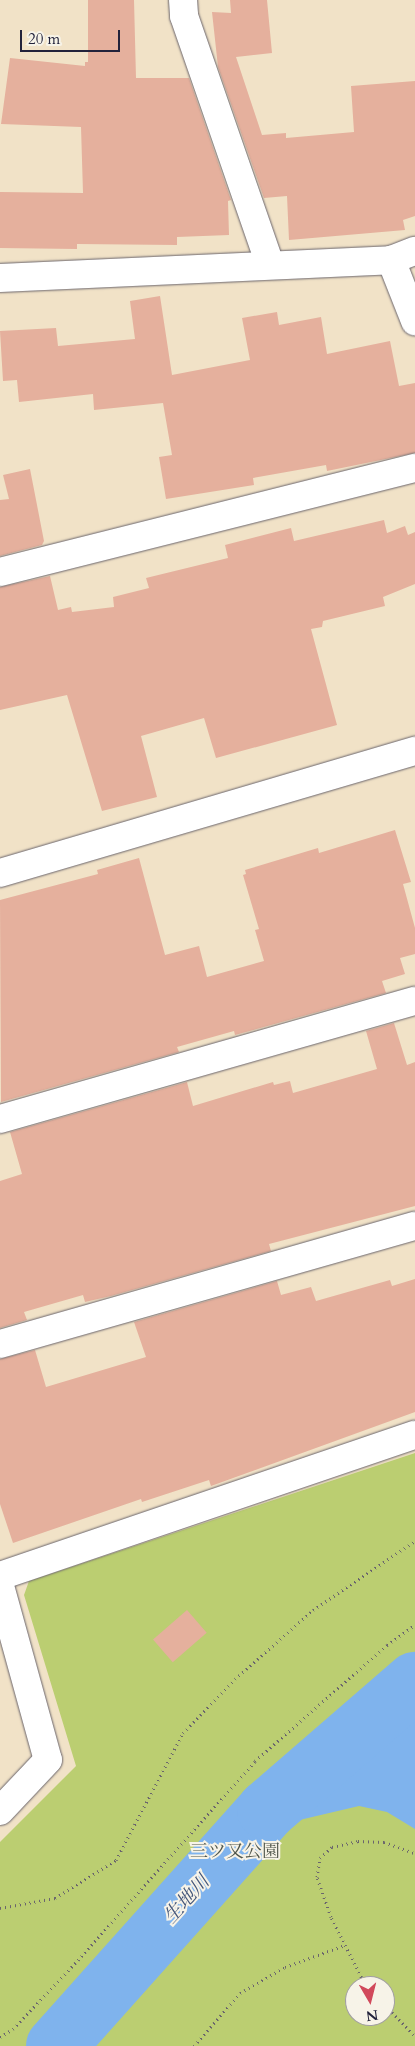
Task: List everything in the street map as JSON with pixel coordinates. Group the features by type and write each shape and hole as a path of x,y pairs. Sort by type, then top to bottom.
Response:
{"street":[{"path":"183,0 184,16 270,264"},
{"path":"0,278 403,255 415,320"},
{"path":"0,572 415,468"},
{"path":"0,873 415,751"},
{"path":"0,1119 415,1001"},
{"path":"0,1344 415,1226"},
{"path":"0,1576 415,1435"},
{"path":"0,1586 48,1760 0,1811"}],"path":[{"path":"0,1908 55,1898 116,1860 183,1733 235,1679 313,1610 415,1541"},
{"path":"0,2037 13,2029 78,1960 255,1761 387,1645 415,1625"},
{"path":"361,1976 345,1945 317,1877 320,1858 332,1847 358,1841 384,1842 415,1853"},
{"path":"194,2046 240,1993 285,1967 345,1945"},
{"path":"395,2015 415,2036"}],"green space":[{"name":"三ツ又公園","path":"415,1453 415,2046 0,2046 0,1842 76,1766 24,1595 29,1581"}],"water":[{"path":"415,1707 415,1829 387,1812 359,1806 291,1822 343,1770"}],"building":[{"path":"88,0 134,0 136,78 189,78 231,200 228,201 229,235 177,237 177,245 77,244 77,249 0,248 0,192 83,193 81,127 1,124 10,58 85,66 85,62 88,62"},
{"path":"230,0 267,0 272,53 236,57 262,135 286,133 286,138 354,132 351,86 415,81 415,216 403,220 405,230 289,240 287,196 264,198 218,67 212,12 231,13"},
{"path":"160,296 172,375 250,360 242,318 277,312 279,325 321,317 327,354 390,341 399,386 415,383 415,453 327,471 326,465 253,478 254,485 166,499 159,457 172,455 163,403 94,410 93,394 19,402 17,380 3,381 0,331 56,328 58,346 135,339 130,301"},
{"path":"30,469 44,541 42,545 0,556 0,500 9,499 3,475"},
{"path":"384,520 387,533 405,526 408,535 415,532 415,584 383,597 385,606 323,621 322,627 311,629 337,725 216,758 204,718 141,736 157,797 102,811 67,695 0,710 0,587 50,576 58,610 71,607 72,612 114,607 113,597 149,588 146,578 228,558 225,545 291,528 294,541"},
{"path":"395,830 411,882 403,884 415,928 415,954 400,958 405,974 382,981 386,993 235,1035 234,1031 177,1047 179,1052 1,1102 0,900 98,874 97,870 139,858 165,955 199,946 207,977 264,961 255,930 259,929 243,875 246,874 245,870 318,848 319,853"},
{"path":"394,1023 407,1065 415,1062 415,1206 269,1244 271,1251 111,1296 85,1302 83,1295 24,1312 27,1320 0,1328 0,1181 22,1174 10,1132 187,1082 193,1106 273,1082 274,1085 290,1081 293,1093 377,1069 366,1031"},
{"path":"415,1279 415,1412 211,1486 209,1480 142,1502 141,1499 13,1543 0,1504 0,1359 35,1350 46,1387 146,1357 134,1322 277,1281 281,1295 311,1287 316,1301 390,1280 392,1286"},
{"path":"187,1610 207,1633 173,1662 153,1640"}],"waterway":[{"name":"生地川","path":"56,2046 267,1810 415,1682"}]}
